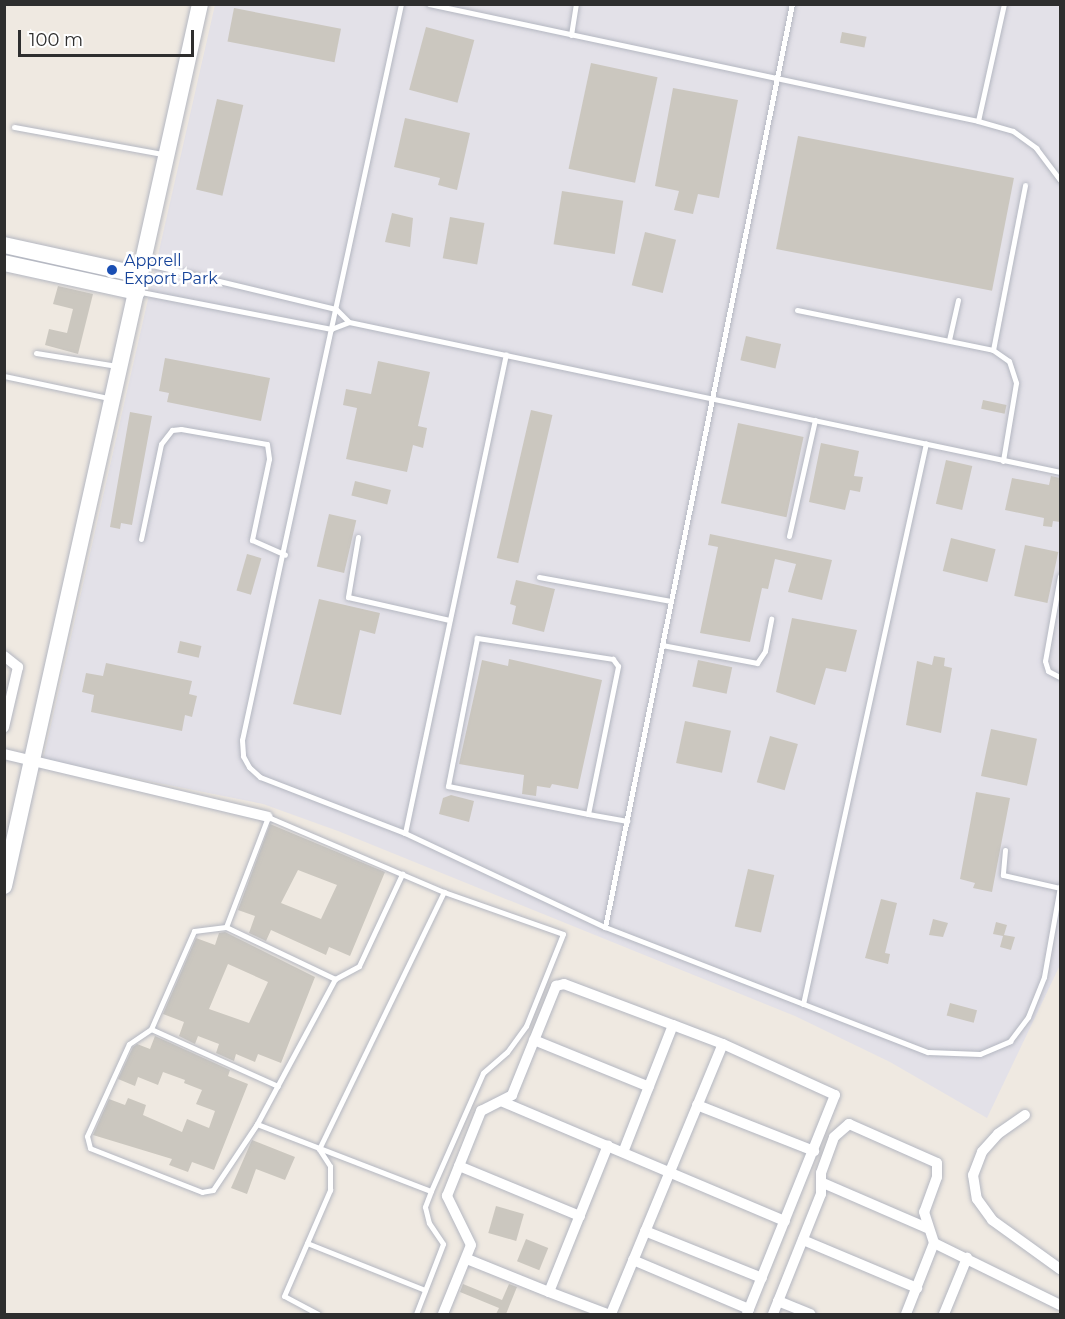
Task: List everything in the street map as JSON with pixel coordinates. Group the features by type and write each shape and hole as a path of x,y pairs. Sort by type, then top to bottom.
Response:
{"main road":[{"path":"4,886 30,760 200,4"},
{"path":"4,245 142,269"},
{"path":"4,263 137,292"}],"street":[{"path":"4,656 18,667 4,727"},
{"path":"4,754 268,817"},
{"path":"443,1314 467,1259 471,1240 447,1196 481,1111 504,1102 512,1095 560,983 723,1044 832,1090 834,1104 748,1312 633,1260"},
{"path":"624,1150 673,1025"},
{"path":"534,1040 649,1087"},
{"path":"467,1259 549,1292 581,1310 609,1314 723,1044"},
{"path":"504,1102 624,1150 785,1221"},
{"path":"697,1105 814,1151"},
{"path":"1025,1115 998,1134 982,1152 973,1175 977,1199 992,1220 1060,1269"},
{"path":"773,1314 823,1184 821,1173 834,1137 844,1125 857,1126 937,1163 937,1177 924,1212 927,1228 934,1243 1060,1305"},
{"path":"549,1292 608,1145"},
{"path":"459,1166 580,1216"},
{"path":"823,1184 927,1228"},
{"path":"645,1231 762,1278"},
{"path":"803,1240 917,1288"},
{"path":"906,1314 934,1243"},
{"path":"944,1314 967,1258"},
{"path":"778,1302 810,1314"}],"lane":[{"path":"401,4 285,555 242,740 243,756 260,777 405,833 605,927 928,1052 980,1054 1010,1041 1028,1017 1044,977 1060,887 1003,875 1005,850"},
{"path":"429,4 774,79 978,120 1013,131 1036,148 1060,180"},
{"path":"571,35 576,4"},
{"path":"605,927 713,400 774,79 792,4"},
{"path":"978,120 1004,4"},
{"path":"14,127 167,155"},
{"path":"993,350 1025,185"},
{"path":"142,269 336,309 349,322"},
{"path":"137,292 331,329 349,322 1060,472"},
{"path":"949,340 958,300"},
{"path":"797,310 993,350 1009,361 1016,383 1003,461"},
{"path":"36,353 120,367"},
{"path":"405,833 506,355"},
{"path":"4,376 112,399"},
{"path":"789,536 815,420"},
{"path":"141,540 161,444 166,434 181,429 267,444 269,459 252,540 285,555"},
{"path":"802,1004 926,443"},
{"path":"358,537 348,597 449,620"},
{"path":"1060,576 1044,661 1048,671 1060,677"},
{"path":"539,578 671,601"},
{"path":"662,645 757,663 762,657 771,619"},
{"path":"588,814 618,666 613,659 477,638 448,786 588,814 627,821"},
{"path":"226,927 268,817 444,892 563,934 526,1026 507,1052 483,1073 431,1191 425,1208 429,1223 442,1244 416,1314"},
{"path":"335,979 226,927 194,931 151,1029 129,1044 87,1136 90,1148 202,1192 213,1190 220,1183 257,1124 335,979 359,966 402,873"},
{"path":"319,1149 444,892"},
{"path":"151,1029 278,1086"},
{"path":"257,1124 431,1191"},
{"path":"318,1314 285,1296 330,1190 330,1166 319,1149"},
{"path":"307,1244 425,1290"}],"shaded area":[{"path":"215,5 1060,5 1060,965 987,1118 890,1062 795,1016 338,831 263,804 43,760"}],"building":[{"path":"234,8 341,29 335,62 228,41"},
{"path":"426,27 474,40 457,103 409,90"},
{"path":"842,32 867,37 864,48 840,43"},
{"path":"591,63 658,77 635,183 569,169"},
{"path":"673,88 738,100 719,198 698,194 693,214 674,210 679,191 655,186"},
{"path":"217,99 243,105 222,196 196,190"},
{"path":"405,118 470,133 457,190 438,185 440,178 394,167"},
{"path":"798,136 1014,178 992,291 776,249"},
{"path":"562,191 623,201 615,254 554,244"},
{"path":"392,213 413,218 410,247 385,242"},
{"path":"450,217 484,223 477,264 443,258"},
{"path":"645,232 676,240 663,293 632,285"},
{"path":"58,286 93,294 78,354 45,345 49,329 67,333 73,309 53,304"},
{"path":"746,336 781,344 775,368 740,360"},
{"path":"165,358 270,378 261,421 167,402 169,393 159,391"},
{"path":"378,361 430,372 418,426 427,428 423,448 413,445 407,472 346,459 357,408 343,405 346,389 371,394"},
{"path":"983,400 1006,405 1005,414 981,409"},
{"path":"531,410 552,415 518,563 497,558"},
{"path":"130,412 152,416 132,525 121,523 120,529 110,527"},
{"path":"738,423 804,437 786,517 721,503"},
{"path":"821,443 859,451 854,476 863,477 860,492 850,490 845,510 809,502"},
{"path":"946,460 972,466 962,510 936,504"},
{"path":"1051,476 1060,478 1060,522 1053,521 1052,527 1043,526 1044,518 1005,510 1012,478 1049,485"},
{"path":"355,481 391,490 387,505 351,496"},
{"path":"329,514 356,520 344,573 317,567"},
{"path":"710,534 832,560 822,600 788,592 796,564 775,559 768,589 762,588 750,642 700,633 718,547 708,545"},
{"path":"951,538 996,549 987,582 943,571"},
{"path":"1025,545 1058,552 1047,603 1014,596"},
{"path":"247,554 261,558 251,595 237,591"},
{"path":"516,580 555,589 544,632 512,624 516,606 510,604"},
{"path":"319,599 380,613 375,634 360,630 341,715 293,704"},
{"path":"792,618 857,630 846,672 826,668 815,705 776,692"},
{"path":"180,641 201,646 199,658 177,653"},
{"path":"934,656 945,658 944,666 952,668 941,733 906,725 917,661 932,665"},
{"path":"509,659 602,680 578,789 552,784 550,788 537,786 536,796 522,794 524,775 459,764 482,660 508,666"},
{"path":"698,660 732,667 727,694 692,686"},
{"path":"106,663 192,681 189,694 197,696 192,717 185,715 182,731 91,712 94,695 82,692 86,673 103,676"},
{"path":"685,721 731,731 722,773 676,763"},
{"path":"991,729 1037,739 1027,786 981,776"},
{"path":"770,736 798,744 785,790 757,782"},
{"path":"976,792 1010,798 992,892 973,888 975,883 960,879"},
{"path":"451,795 474,801 469,822 439,814 443,798"},
{"path":"270,824 385,872 350,956 329,947 326,955 271,930 266,941 249,933 255,916 238,910","holes":["298,870 337,885 321,919 281,903"]},
{"path":"748,869 774,875 761,933 735,926"},
{"path":"881,899 897,903 885,953 890,954 888,964 865,958"},
{"path":"933,919 948,923 943,937 929,935"},
{"path":"996,922 1007,925 1004,935 1015,937 1011,950 1000,947 1003,936 993,934"},
{"path":"225,932 315,977 281,1063 258,1054 255,1062 236,1054 234,1061 216,1053 219,1044 198,1036 195,1044 179,1036 184,1022 163,1014 196,938 215,945 219,933","holes":["228,964 268,982 249,1023 209,1009"]},
{"path":"950,1003 977,1010 974,1023 947,1016"},
{"path":"155,1036 230,1070 228,1076 248,1084 214,1170 192,1162 188,1172 169,1165 172,1159 93,1135 109,1099 125,1105 128,1098 146,1105 143,1115 182,1132 187,1119 209,1128 215,1111 196,1104 202,1090 184,1083 185,1080 163,1072 158,1085 138,1077 135,1086 118,1079 133,1047 137,1044 150,1049"},
{"path":"252,1140 295,1157 285,1180 256,1169 247,1194 231,1188"},
{"path":"496,1206 524,1214 516,1241 488,1233"},
{"path":"526,1239 548,1248 539,1270 517,1261"},
{"path":"463,1284 502,1300 509,1284 517,1287 506,1314 496,1314 499,1308 460,1292"}],"place":[{"name":"Apprell Export Park","path":"112,270"}]}
